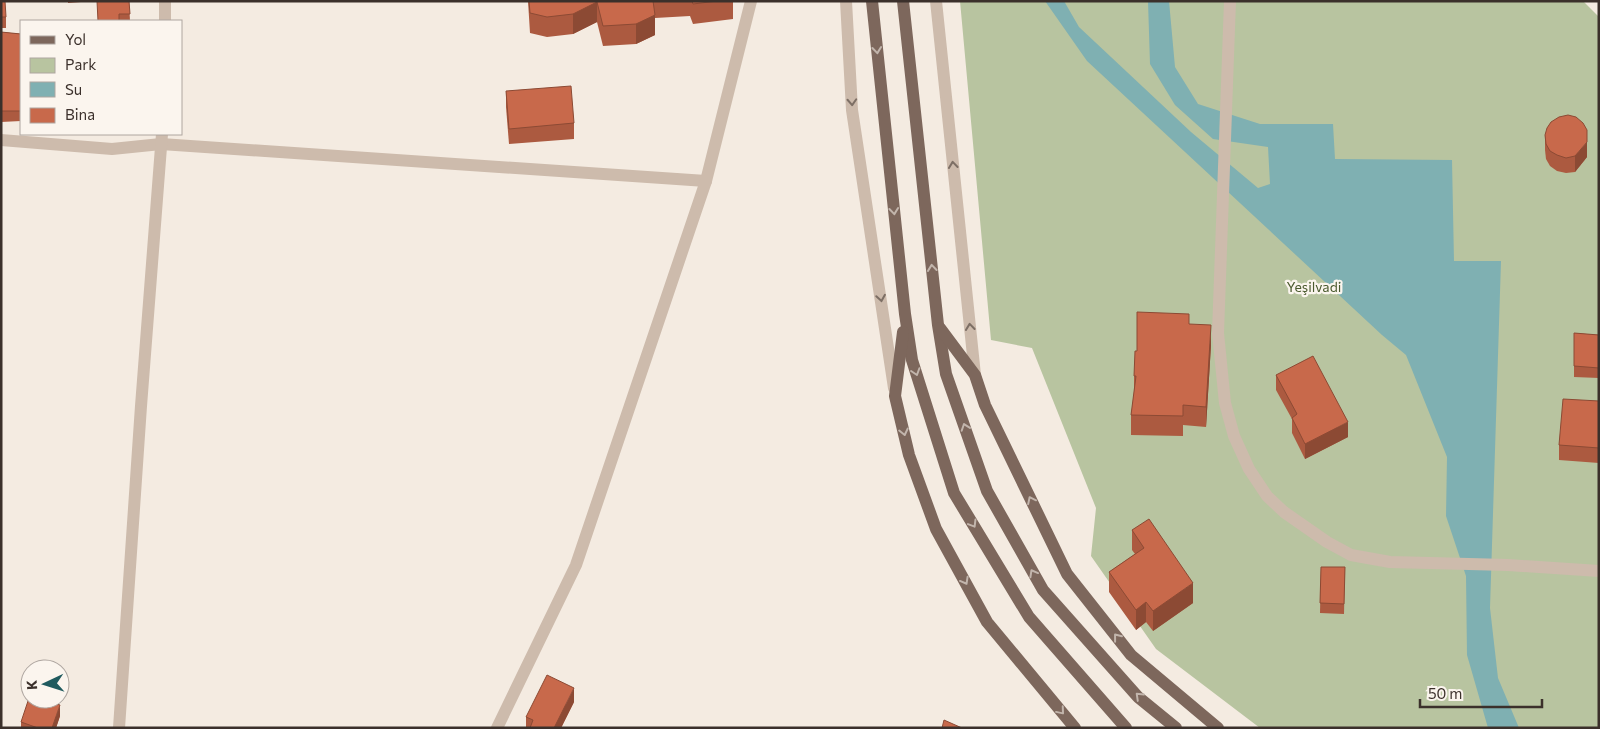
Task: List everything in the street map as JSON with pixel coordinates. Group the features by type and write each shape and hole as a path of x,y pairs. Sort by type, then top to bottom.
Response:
{"main road":[{"path":"872,1 905,314 912,360 954,493 1029,617 1126,728"},
{"path":"903,1 938,325 946,374 987,491 1043,590 1138,697 1176,728"},
{"path":"905,314 895,396 909,455 936,530 987,622 1075,728"},
{"path":"938,325 975,375 985,405 1067,574 1131,655 1218,728"}],"street":[{"path":"165,1 165,20"},
{"path":"497,728 576,564 706,181 751,1"},
{"path":"846,1 852,110 895,396"},
{"path":"936,1 975,375"},
{"path":"1230,1 1218,342 1225,403 1234,436 1249,469 1267,496 1284,512 1327,542 1351,555 1390,562 1508,565 1599,571"},
{"path":"1,140 112,149 162,139 706,181"},
{"path":"119,728 140,406 162,139"}],"green space":[{"name":"Yeşilvadi","path":"960,1 1583,1 1599,17 1599,728 1260,728 1156,649 1091,556 1096,508 1032,348 991,340"}],"water":[{"path":"1045,1 1064,1 1079,27 1191,132 1258,188 1270,184 1268,147 1213,139 1175,105 1150,64 1148,1 1169,1 1175,67 1198,104 1260,124 1333,124 1335,159 1452,160 1454,261 1501,261 1490,608 1498,678 1519,728 1488,728 1467,655 1466,576 1446,516 1447,457 1406,355 1382,335 1087,61"}],"building":[{"path":"1,1 5,1 6,17 1,17"},
{"path":"97,1 129,1 130,14 119,14 119,20 98,20"},
{"path":"529,1 653,1 655,15 636,24 603,26 597,2 573,14 547,17 530,13"},
{"path":"692,1 717,1 693,4"},
{"path":"1,32 20,34 20,111 1,111"},
{"path":"571,86 574,123 509,129 506,91"},
{"path":"1568,115 1576,117 1583,123 1587,130 1587,142 1575,156 1566,158 1550,151 1546,144 1545,135 1551,122 1559,117"},
{"path":"1137,312 1189,314 1189,324 1211,325 1206,407 1183,405 1183,416 1131,415 1136,376 1134,376 1135,351 1137,351"},
{"path":"1574,333 1599,335 1599,368 1574,366"},
{"path":"1313,356 1348,422 1305,444 1292,418 1297,414 1276,375"},
{"path":"1563,399 1599,401 1599,448 1559,445"},
{"path":"1149,519 1193,583 1153,611 1146,602 1136,610 1109,572 1144,548 1132,530"},
{"path":"1321,567 1345,567 1344,604 1320,603"},
{"path":"547,675 574,688 554,728 530,728 533,720 526,717"},
{"path":"25,709 59,709 52,728 38,728 21,722"},
{"path":"944,720 962,728 942,728"}]}
